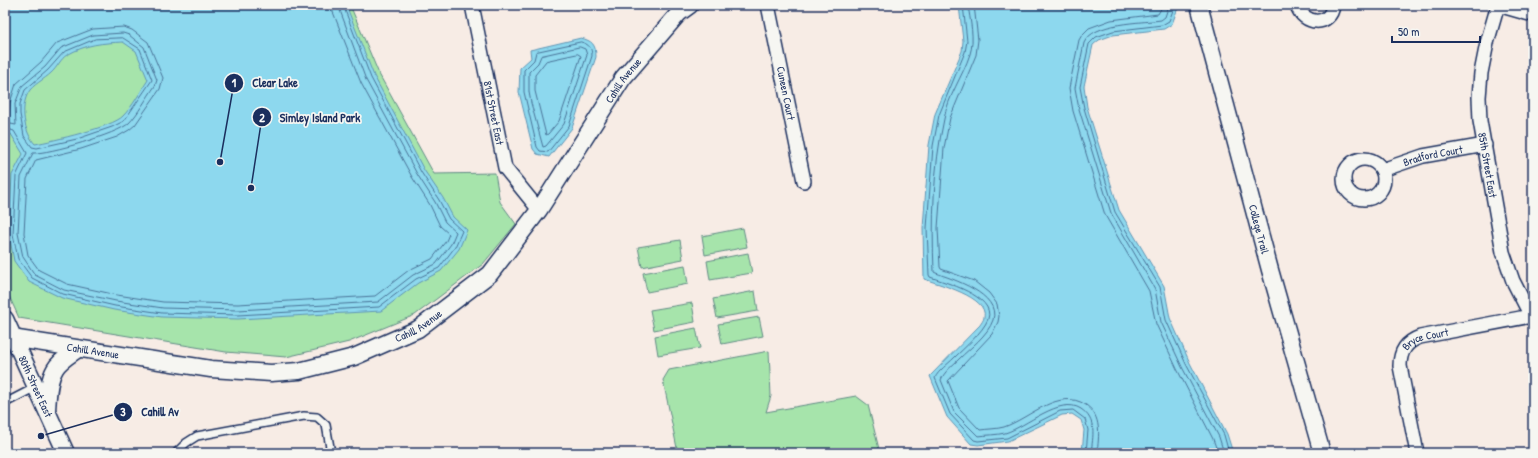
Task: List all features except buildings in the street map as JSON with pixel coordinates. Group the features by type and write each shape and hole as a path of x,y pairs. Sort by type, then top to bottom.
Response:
{"street":[{"name":"81st Street East","path":"472,5 505,168 539,210"},
{"name":"Cahill Avenue","path":"10,338 211,369 271,373 299,370 354,357 418,329 490,274 539,210 623,78 679,13 690,5"},
{"name":"Cuneen Court","path":"768,5 804,181"},
{"name":"College Trail","path":"1199,5 1270,270 1322,453"},
{"path":"1297,5 1303,17 1316,21 1323,20 1329,15 1333,5"},
{"path":"1498,5 1533,15"},
{"name":"85th Street East","path":"1498,5 1487,43 1480,79 1479,110 1503,252 1513,281 1532,318"},
{"name":"Bradford Court","path":"1382,170 1423,156 1485,145"},
{"name":"Bryce Court","path":"1417,453 1400,366 1400,359 1404,347 1414,339 1420,337 1532,318"},
{"name":"80th Street East","path":"5,319 10,338 36,387 66,453"},
{"path":"47,412 49,392 55,369 64,359 78,349"}],"lane":[{"path":"5,403 36,387"},
{"path":"176,453 186,443 197,436 304,416 317,417 326,425 331,453"}],"green space":[{"path":"5,5 350,5 379,74 434,174 495,173 500,202 516,224 483,264 415,315 349,342 286,357 226,352 19,318 5,287"},
{"path":"743,228 747,247 705,255 702,236"},
{"path":"680,240 683,259 642,267 638,247"},
{"path":"748,253 752,273 710,280 707,261"},
{"path":"685,265 688,284 647,292 643,273"},
{"path":"755,291 758,311 717,318 713,299"},
{"path":"692,303 695,322 654,330 650,310"},
{"path":"759,317 763,336 722,344 718,324"},
{"path":"696,328 700,348 658,355 655,336"},
{"path":"769,351 771,396 766,412 856,396 868,405 880,453 678,453 663,380 669,370"}],"water":[{"path":"5,5 346,5 374,76 424,170 443,198 453,217 467,230 459,249 441,271 418,283 381,311 238,319 162,317 114,310 62,298 29,282 14,261 9,234 12,175 23,154 11,134 5,132","holes":["123,42 136,51 148,80 123,116 107,125 95,129 68,137 35,144 28,133 24,120 24,106 28,93 35,85 51,73 65,56 81,48 108,43"]},
{"path":"959,5 1179,5 1172,24 1164,29 1113,35 1099,40 1093,45 1084,86 1087,107 1119,210 1164,286 1170,318 1190,363 1227,434 1233,453 1082,453 1084,430 1081,420 1072,414 1062,415 1008,441 978,445 971,444 947,417 930,376 980,325 984,317 983,310 979,303 961,292 924,279 923,228 929,145 935,114 962,51 963,41"},
{"path":"581,38 588,40 593,44 596,57 572,128 549,157 537,154 533,149 519,92 520,68 531,58 530,50"}],"place":[{"name":"Clear Lake","path":"220,162"},
{"name":"Simley Island Park","path":"251,188"},
{"name":"Cahill Av","path":"41,436"}]}
